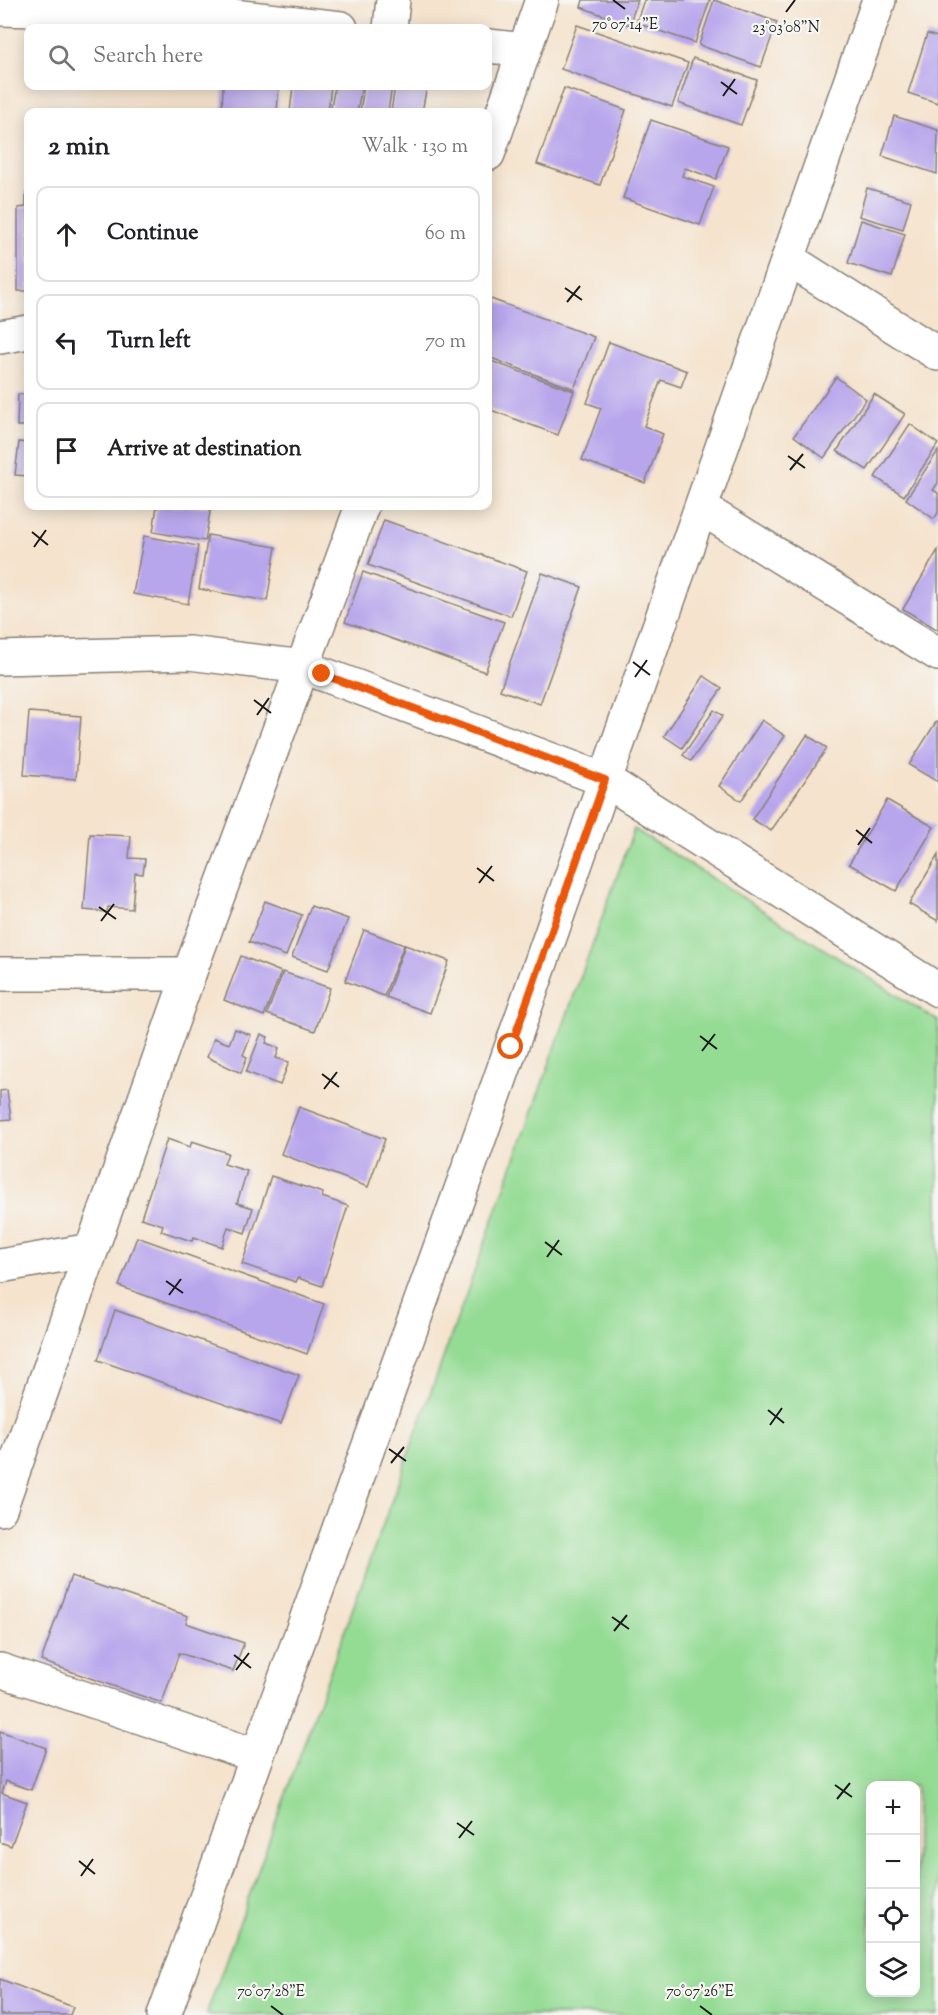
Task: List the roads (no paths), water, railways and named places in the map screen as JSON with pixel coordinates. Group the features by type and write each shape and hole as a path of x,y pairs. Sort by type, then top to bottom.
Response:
{"street":[{"path":"390,24 393,0"},
{"path":"492,143 543,0"},
{"path":"164,2015 605,780 879,0"},
{"path":"0,9 224,15 305,24"},
{"path":"492,46 525,50"},
{"path":"788,258 938,354"},
{"path":"0,336 24,333"},
{"path":"700,508 938,654"},
{"path":"0,1509 189,974 361,510"},
{"path":"0,658 189,653 304,667 605,780 938,990"},
{"path":"0,974 189,974"},
{"path":"0,1266 91,1250"},
{"path":"0,1670 257,1756"}]}
